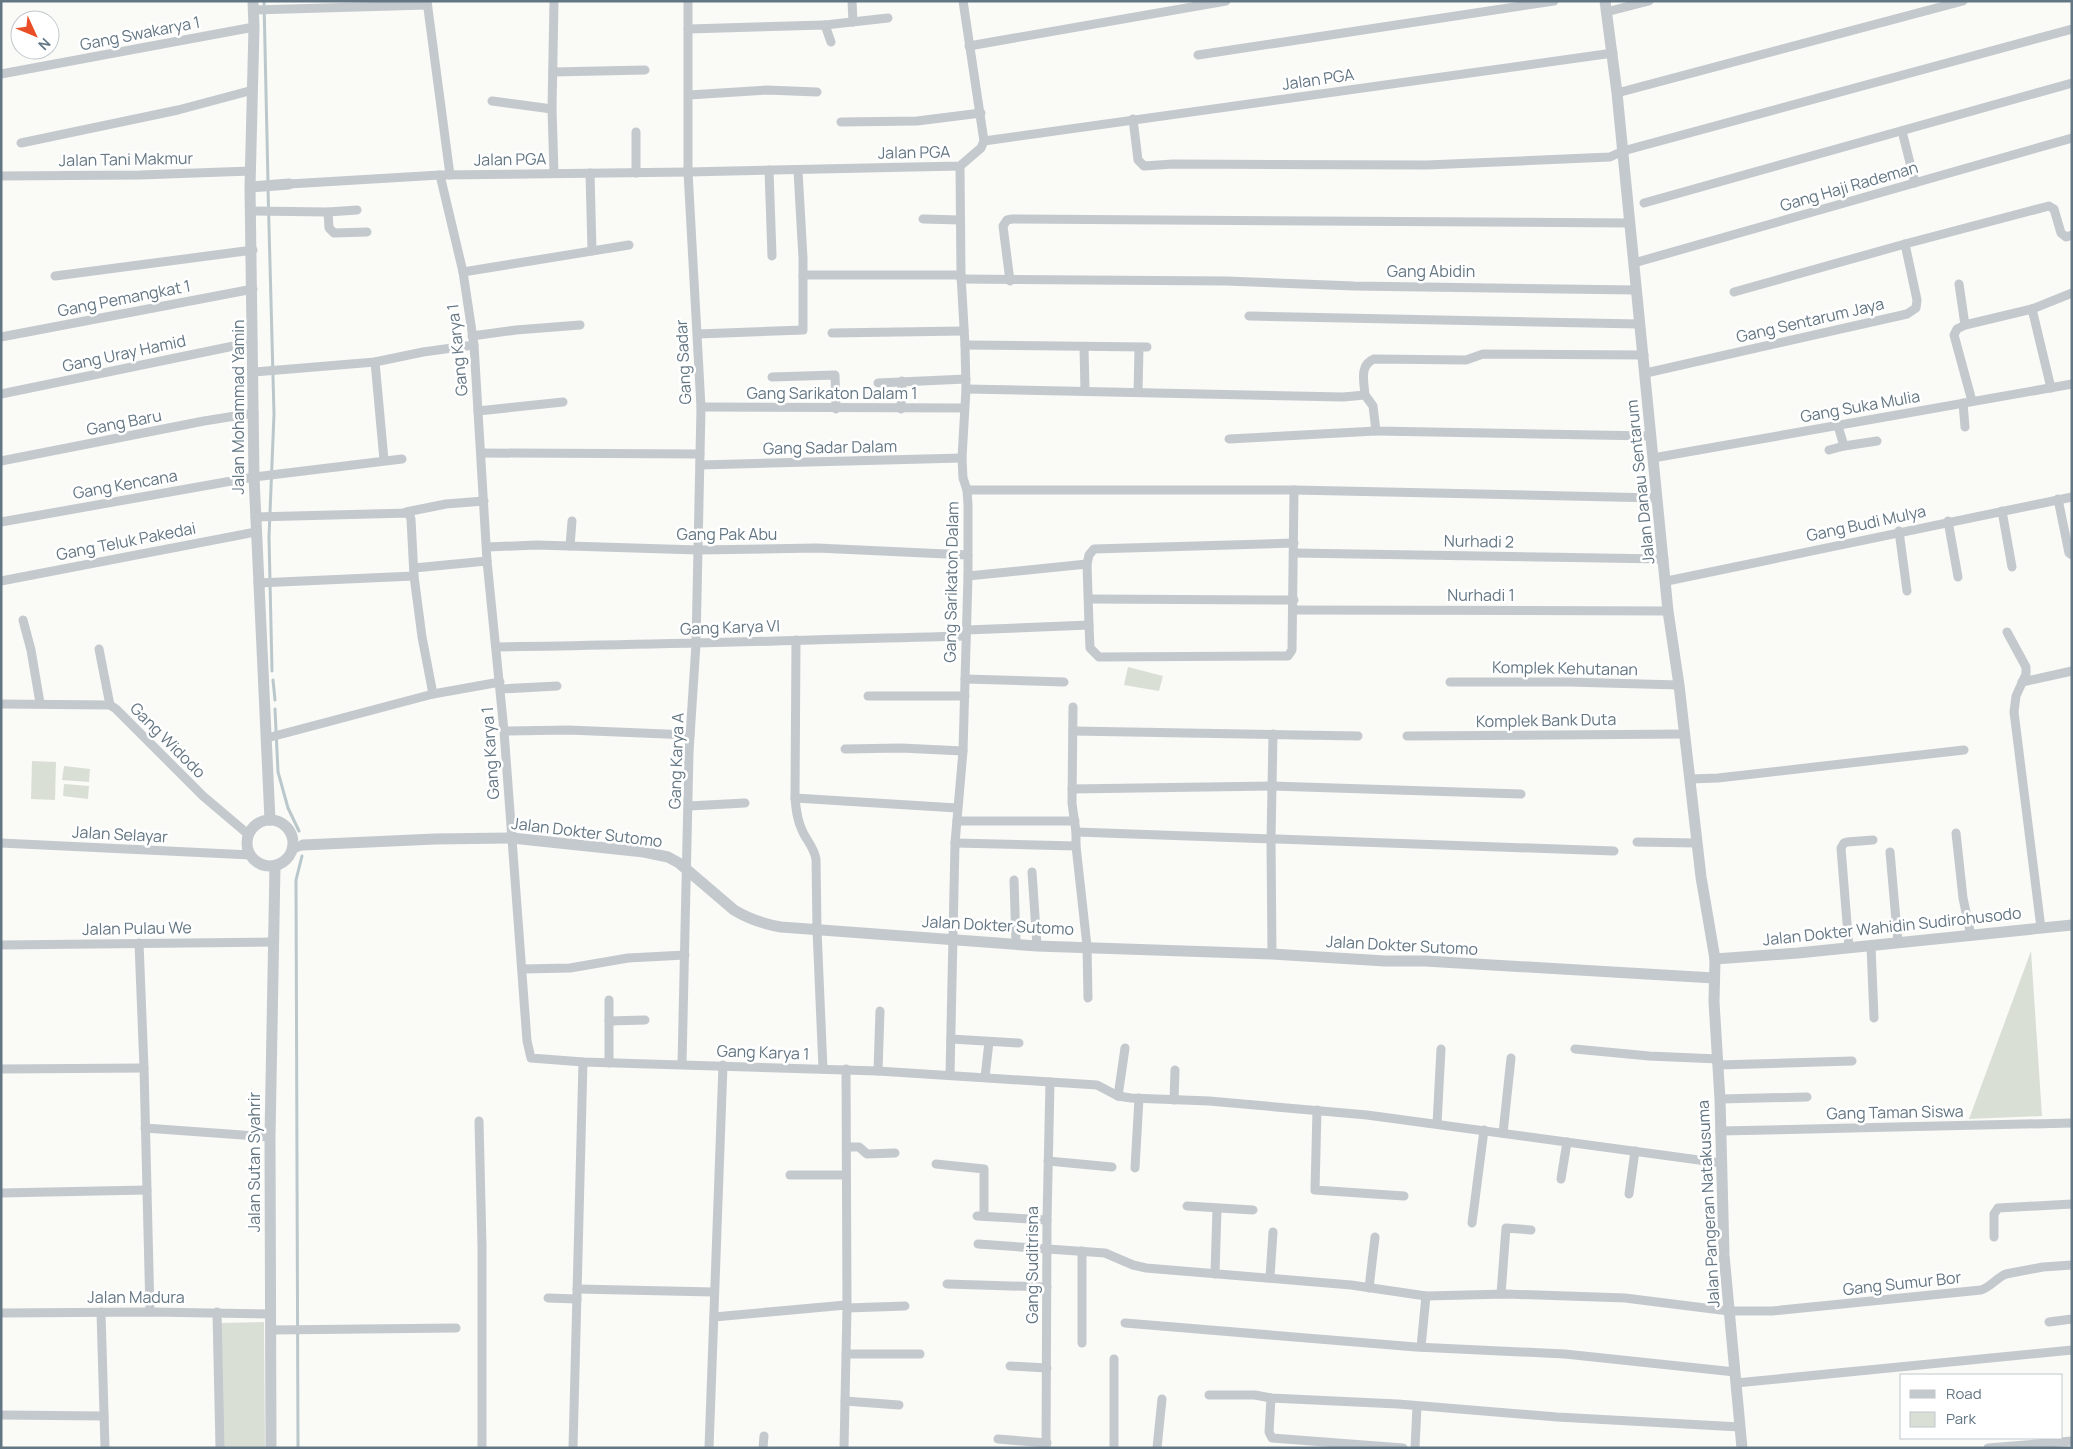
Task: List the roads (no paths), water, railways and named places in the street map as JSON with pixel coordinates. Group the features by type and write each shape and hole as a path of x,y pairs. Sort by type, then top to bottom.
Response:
{"street":[{"path":"554,1 552,109 554,173"},
{"name":"Gang Sadar","path":"688,1 688,172 701,407 698,550"},
{"path":"852,1 853,22"},
{"path":"963,1 984,141"},
{"path":"970,46 1226,1"},
{"path":"1198,55 1554,1"},
{"path":"1606,7 1648,1"},
{"path":"1617,93 1963,1"},
{"path":"253,7 286,9 427,3"},
{"name":"Gang Karya 1","path":"427,3 445,175 463,272 473,341 487,561 504,731 529,1056 534,1059 583,1062 846,1069 1100,1086 1118,1096 1367,1115 1721,1163"},
{"name":"Jalan Mohammad Yamin","path":"253,7 251,187 254,477 271,817"},
{"name":"Jalan Danau Sentarum","path":"1606,7 1613,52 1623,151 1636,206 1630,223 1667,581 1668,611 1679,685 1701,877 1715,959"},
{"path":"688,29 825,24 888,18"},
{"path":"825,24 831,42"},
{"name":"Gang Swakarya 1","path":"1,74 254,26"},
{"path":"1133,119 1138,160 1144,166 1173,164 1426,165 1610,157 1623,151 2072,29"},
{"name":"Jalan PGA","path":"289,184 445,175 798,171 960,166 979,150 984,141 1613,52"},
{"path":"553,72 645,70"},
{"path":"1636,206 2072,83"},
{"path":"21,143 178,110 253,90"},
{"path":"689,95 767,90 817,92"},
{"path":"492,101 552,109"},
{"path":"841,122 917,121 981,113"},
{"path":"636,132 636,172"},
{"path":"1902,132 1915,183"},
{"name":"Gang Haji Rademan","path":"1634,263 2072,138"},
{"name":"Gang Sarikaton Dalam","path":"950,1075 955,843 963,750 968,576 967,490 963,478 962,458 966,379 961,277 960,166"},
{"path":"769,170 772,256"},
{"name":"Jalan Tani Makmur","path":"1,176 140,176 251,171"},
{"path":"698,334 803,330 803,275 798,171"},
{"path":"590,172 592,251"},
{"path":"251,187 289,184"},
{"path":"1734,292 2049,206 2054,208 2062,234 2066,237 2072,235"},
{"path":"252,211 328,212 357,210"},
{"path":"328,212 329,228 334,233 367,232"},
{"path":"923,219 960,220"},
{"path":"1010,281 1003,226 1007,220 1012,219 1630,223"},
{"name":"Gang Sentarum Jaya","path":"1646,373 1907,314 1916,308 1917,300 1905,244"},
{"path":"463,272 629,245"},
{"path":"55,276 252,250"},
{"name":"Gang Abidin","path":"803,275 961,277 1010,281 1226,281 1354,286 1636,290"},
{"path":"1959,284 1965,325"},
{"name":"Gang Pemangkat 1","path":"1,337 253,289"},
{"path":"1965,427 1967,402 1954,335 1957,329 1965,325 2032,309 2072,293"},
{"path":"2032,309 2051,388"},
{"path":"1249,316 1640,324"},
{"path":"254,371 375,362 516,330 580,324"},
{"path":"832,333 964,332"},
{"name":"Gang Uray Hamid","path":"1,394 254,342"},
{"path":"965,345 1143,348 1138,392"},
{"path":"1084,346 1085,391"},
{"path":"1376,431 1374,406 1365,395 1363,368 1374,359 1466,360 1483,354 1644,355"},
{"path":"375,362 384,460"},
{"path":"772,377 835,375 836,408"},
{"path":"878,382 966,379"},
{"path":"902,381 902,409"},
{"name":"Gang Suka Mulia","path":"1653,458 2072,384"},
{"path":"966,389 1343,397 1365,395"},
{"path":"478,411 563,402"},
{"name":"Gang Sarikaton Dalam 1","path":"701,407 964,408"},
{"name":"Gang Baru","path":"1,461 254,413"},
{"path":"1838,426 1844,446"},
{"path":"1229,439 1376,431 1651,436"},
{"path":"1829,450 1877,441"},
{"path":"480,453 700,454"},
{"name":"Gang Kencana","path":"1,522 254,477 402,458"},
{"name":"Gang Sadar Dalam","path":"700,465 962,458"},
{"path":"967,490 1294,490 1657,498"},
{"path":"1294,490 1294,542 1294,605 1292,652 1286,656 1099,657 1090,648 1087,564 1091,552 1098,548 1294,542"},
{"name":"Gang Budi Mulya","path":"1667,581 2072,496"},
{"path":"2058,499 2069,553 2072,555"},
{"path":"256,517 406,512 446,504 484,501"},
{"path":"2002,511 2012,567"},
{"path":"406,512 411,519 414,572 422,637 433,694"},
{"path":"570,546 572,521"},
{"path":"1948,522 1958,577"},
{"path":"1899,531 1907,591"},
{"name":"Gang Teluk Pakedai","path":"1,581 256,532"},
{"name":"Gang Pak Abu","path":"487,547 538,544 698,550 817,548 968,555"},
{"name":"Gang Karya A","path":"682,1064 690,735 696,644 698,550"},
{"name":"Nurhadi 2","path":"1294,554 1664,559"},
{"path":"258,583 414,572 487,561"},
{"path":"968,576 1087,564"},
{"name":"Nurhadi 1","path":"1089,599 1294,605 1668,611"},
{"path":"23,620 31,650 40,704"},
{"name":"Gang Karya VI","path":"496,647 696,644 966,633 1089,625"},
{"path":"2007,632 2026,667 2026,674 2016,696 2014,712 2041,928"},
{"path":"796,640 795,798 798,820 814,849 816,859 817,930 824,1069"},
{"path":"99,649 110,705"},
{"path":"2022,682 2072,671"},
{"path":"965,679 1064,682"},
{"name":"Komplek Kehutanan","path":"1450,682 1569,682 1679,685"},
{"path":"267,738 433,694 500,686 557,686"},
{"path":"868,696 965,696"},
{"name":"Gang Widodo","path":"1,704 110,705 203,796 247,831"},
{"path":"1073,707 1072,789 1087,946 1088,998"},
{"path":"504,731 568,730 690,735"},
{"path":"1073,731 1358,736"},
{"path":"1272,954 1271,840 1273,734"},
{"name":"Komplek Bank Duta","path":"1408,736 1684,734"},
{"path":"845,750 902,748 963,750"},
{"path":"1690,779 1718,778 1964,750"},
{"path":"1072,789 1272,786 1521,794"},
{"path":"795,798 957,808"},
{"path":"689,806 745,803"},
{"path":"271,817 288,828 296,845 289,857 272,869 261,864 246,853 247,831 271,817"},
{"path":"956,821 1075,821"},
{"path":"1076,832 1614,851"},
{"path":"1956,833 1963,898 1971,936"},
{"name":"Jalan Dokter Sutomo","path":"296,845 434,839 512,838 644,852 668,858 688,870 734,910 754,920 781,927 1037,946 1087,946 1272,954 1714,978"},
{"path":"1849,948 1841,848 1844,842 1873,840"},
{"path":"1637,842 1697,843"},
{"name":"Jalan Selayar","path":"1,843 246,853"},
{"path":"955,843 1076,846"},
{"path":"1890,852 1898,943"},
{"name":"Jalan Sutan Syahrir","path":"271,1448 270,1137 272,869"},
{"path":"1032,872 1037,946"},
{"path":"1014,880 1016,944"},
{"name":"Jalan Dokter Wahidin Sudirohusodo","path":"1715,959 1871,946 2072,925"},
{"name":"Jalan Pulau We","path":"1,944 272,942"},
{"path":"139,944 150,1312"},
{"path":"1871,946 1874,1018"},
{"path":"523,969 570,968 628,958 685,955"},
{"name":"Jalan Pangeran Natakusuma","path":"1715,959 1714,978 1721,1163 1729,1311 1742,1448"},
{"path":"609,1000 609,1063"},
{"path":"878,1071 880,1011"},
{"path":"609,1021 645,1020"},
{"path":"951,1039 1020,1043"},
{"path":"985,1077 989,1042"},
{"path":"1118,1096 1125,1048"},
{"path":"1437,1124 1441,1049"},
{"path":"1575,1049 1718,1062 1852,1061"},
{"path":"1503,1133 1511,1058"},
{"path":"572,1448 583,1062"},
{"path":"709,1448 723,1066"},
{"path":"1,1070 144,1068"},
{"path":"844,1448 847,1306 846,1069"},
{"path":"1174,1100 1175,1070"},
{"name":"Gang Suditrisna","path":"1046,1445 1050,1082"},
{"path":"1720,1099 1806,1097"},
{"path":"1136,1168 1139,1098"},
{"path":"1317,1110 1315,1190 1404,1196"},
{"path":"479,1121 482,1246 482,1448"},
{"name":"Gang Taman Siswa","path":"1720,1131 2072,1123"},
{"path":"145,1128 270,1137"},
{"path":"1472,1223 1484,1130"},
{"path":"1561,1179 1567,1142"},
{"path":"847,1147 859,1147 867,1154 895,1153"},
{"path":"1629,1194 1635,1151"},
{"path":"1048,1162 1112,1167"},
{"path":"936,1164 984,1169 980,1216 1047,1220"},
{"path":"790,1175 846,1175"},
{"path":"1,1193 147,1190"},
{"path":"1994,1237 1994,1214 1998,1208 2072,1204"},
{"path":"1187,1206 1253,1210"},
{"path":"1215,1274 1217,1209"},
{"path":"1502,1294 1506,1228 1531,1230"},
{"path":"1270,1278 1273,1232"},
{"path":"1369,1288 1375,1237"},
{"name":"Gang Sumur Bor","path":"978,1244 1082,1251 1113,1255 1137,1266 1369,1288 1426,1296 1502,1294 1625,1298 1729,1311 1772,1311 1981,1290 1988,1288 2006,1274 2043,1267 2072,1265"},
{"path":"1082,1251 1082,1343"},
{"path":"947,1284 1047,1287"},
{"path":"577,1289 714,1292"},
{"path":"1420,1348 1426,1296"},
{"path":"548,1298 576,1299"},
{"path":"714,1317 847,1306 905,1306"},
{"path":"101,1312 105,1448"},
{"path":"216,1312 220,1448"},
{"name":"Jalan Madura","path":"1,1313 216,1312 271,1314"},
{"path":"2049,1322 2072,1319"},
{"path":"1125,1323 1420,1348 1565,1354 1735,1377 2072,1350"},
{"path":"271,1330 456,1328"},
{"path":"846,1354 920,1354"},
{"path":"1114,1360 1114,1448"},
{"path":"1010,1366 1047,1368"},
{"path":"1209,1395 1255,1395 1271,1398 1417,1406 1557,1417 1740,1427"},
{"path":"1271,1398 1268,1432 1272,1438 1403,1448"},
{"path":"1157,1448 1162,1399"},
{"path":"845,1401 899,1405"},
{"path":"1415,1448 1417,1406"},
{"path":"1,1415 104,1416"},
{"path":"763,1448 764,1436"},
{"path":"998,1439 1046,1445"},
{"path":"1988,1448 2072,1441"}],"waterway":[{"path":"264,1 268,183"},
{"path":"268,189 274,414 269,537 272,671"},
{"path":"273,680 275,700"},
{"path":"275,709 278,772 288,808 299,831"},
{"path":"298,1448 296,880 302,856"}]}
